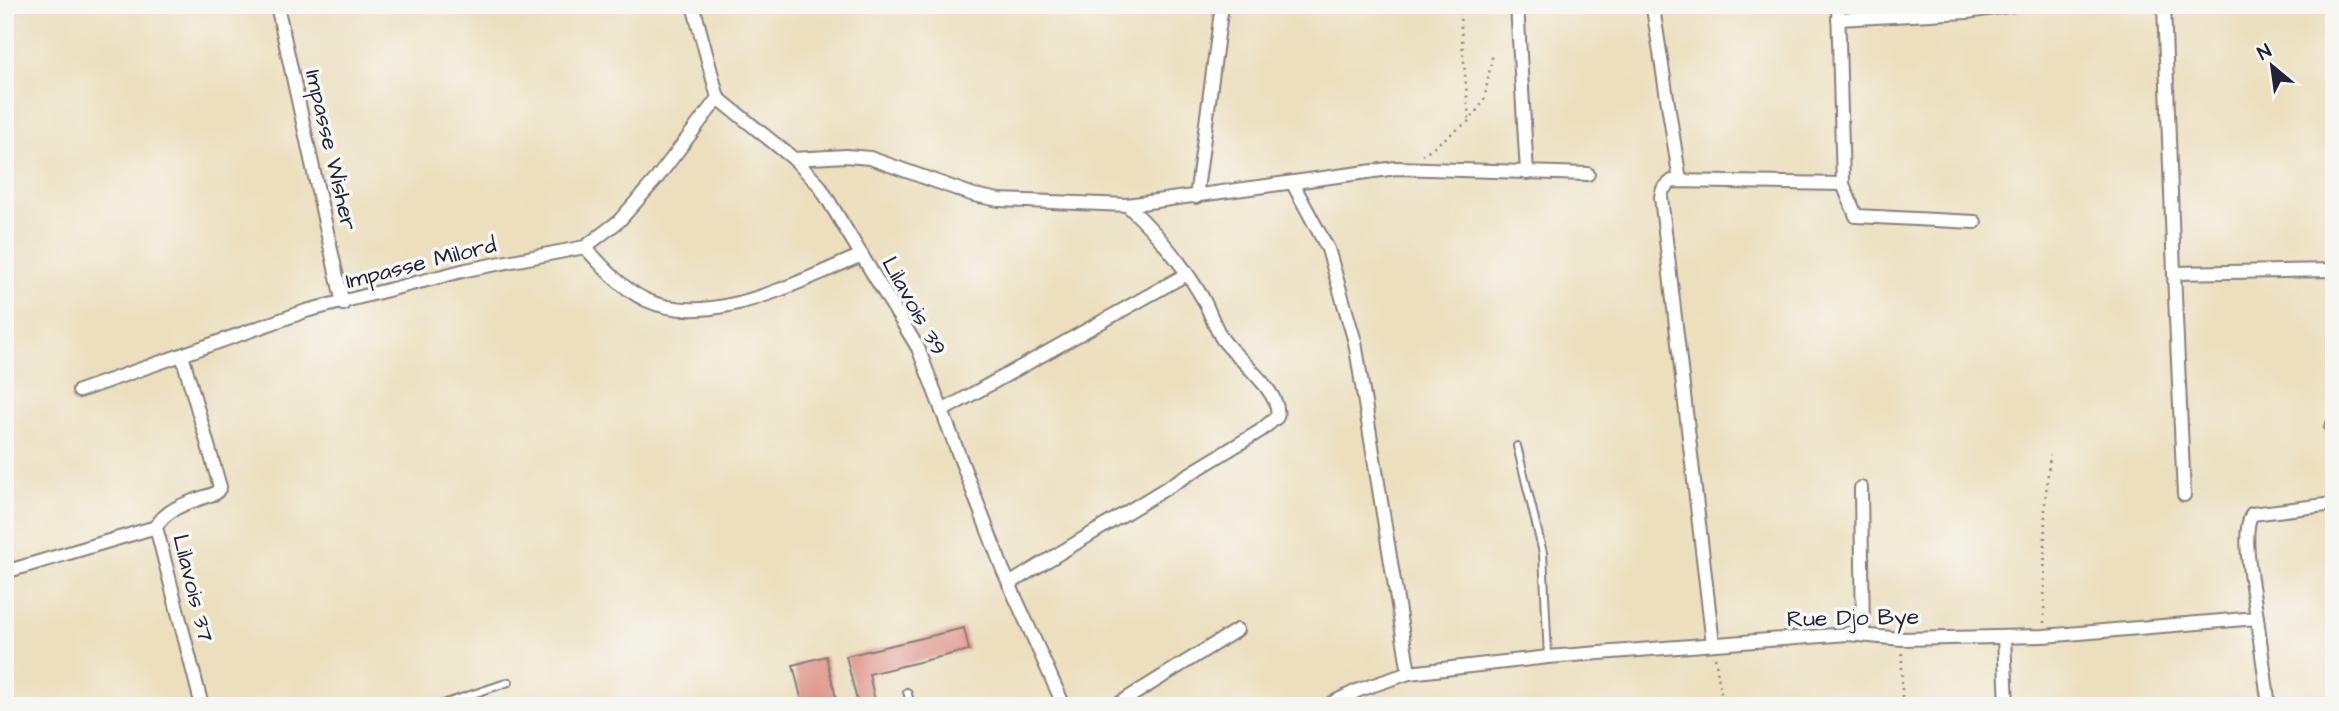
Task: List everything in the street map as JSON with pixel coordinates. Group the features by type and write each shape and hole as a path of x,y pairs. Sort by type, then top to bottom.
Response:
{"street":[{"name":"Impasse Wisher","path":"277,5 344,304"},
{"path":"693,5 718,98"},
{"path":"1196,197 1222,5"},
{"path":"1517,5 1527,173"},
{"path":"1975,222 1856,216 1843,184 1838,12 1967,12 2013,5"},
{"path":"2164,5 2183,495"},
{"path":"1653,8 1680,181"},
{"name":"Impasse Milord","path":"79,391 306,312 466,270 585,247 619,221 650,187 718,98"},
{"name":"Lilavois 39","path":"718,98 794,159 819,185 918,348 1009,584 1064,706"},
{"path":"794,159 846,156 870,159 974,195 999,200 1127,205 1396,168 1588,174"},
{"path":"1713,644 1661,197 1668,183 1680,181 1843,184"},
{"path":"1293,184 1328,249 1355,342 1409,673"},
{"path":"1009,584 1260,431 1277,417 1278,407 1271,394 1221,336 1169,247 1127,205"},
{"path":"585,247 612,276 645,300 668,308 692,309 729,305 769,293 862,255"},
{"path":"2174,273 2334,270"},
{"path":"942,411 1187,274"},
{"name":"Lilavois 37","path":"182,355 220,488 216,493 172,510 162,517 156,527 202,706"},
{"path":"1861,488 1863,635"},
{"path":"2269,706 2247,522 2252,514 2334,503"},
{"path":"5,572 156,527"},
{"name":"Rue Djo Bye","path":"1326,706 1409,673 1548,657 1863,635 1902,639 2044,636 2257,618"},
{"path":"1115,706 1237,630"},
{"path":"2004,637 2007,706"}],"lane":[{"path":"1517,446 1543,553 1548,657"},
{"path":"437,706 509,682"},
{"path":"907,692 912,706"}],"path":[{"path":"1459,5 1469,121"},
{"path":"1418,157 1469,121 1484,101 1493,52"},
{"path":"2044,636 2045,503 2050,455"},
{"path":"1902,639 1902,706"},
{"path":"1713,644 1724,706"}],"building":[{"path":"964,628 969,650 869,674 875,701 858,705 846,656"},
{"path":"826,656 838,706 803,706 793,665"}]}
